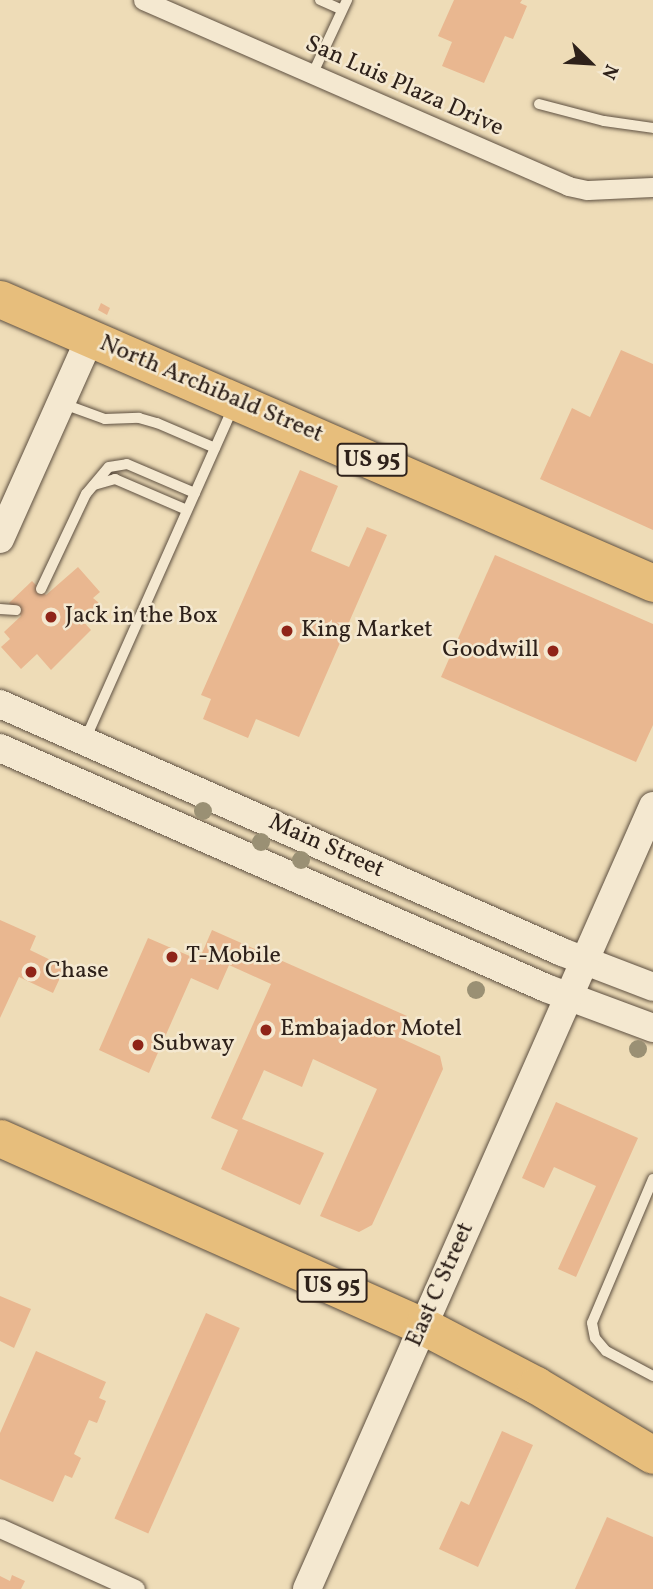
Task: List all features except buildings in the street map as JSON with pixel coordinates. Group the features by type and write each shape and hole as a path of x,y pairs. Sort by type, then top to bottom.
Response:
{"highway":[{"name":"North Archibald Street","path":"0,299 653,583"},
{"name":"US 95","path":"0,1138 423,1326 536,1385 653,1455"}],"main road":[{"path":"0,539 90,338"},
{"name":"Main Street","path":"0,704 85,740 576,980 653,1028"},
{"name":"Main Street","path":"0,748 576,980 653,987"},
{"name":"East C Street","path":"307,1589 653,806"}],"street":[{"name":"San Luis Plaza Drive","path":"142,0 568,186 587,190 653,187"},
{"path":"0,1528 135,1589"}],"lane":[{"path":"313,74 344,5 320,0"},
{"path":"539,104 604,121 653,128"},
{"path":"85,740 236,401"},
{"path":"61,403 105,419 139,418 157,423 215,448"},
{"path":"41,589 91,486 109,467 127,464 195,493"},
{"path":"91,486 115,479 187,510"},
{"path":"0,609 16,610"},
{"path":"653,1179 592,1323 595,1338 606,1351 653,1376"}],"place":[{"name":"Jack in the Box","path":"51,617"},
{"name":"King Market","path":"287,631"},
{"name":"Goodwill","path":"553,651"},
{"name":"T-Mobile","path":"172,957"},
{"name":"Chase","path":"31,972"},
{"name":"Embajador Motel","path":"266,1030"},
{"name":"Subway","path":"138,1045"}]}
